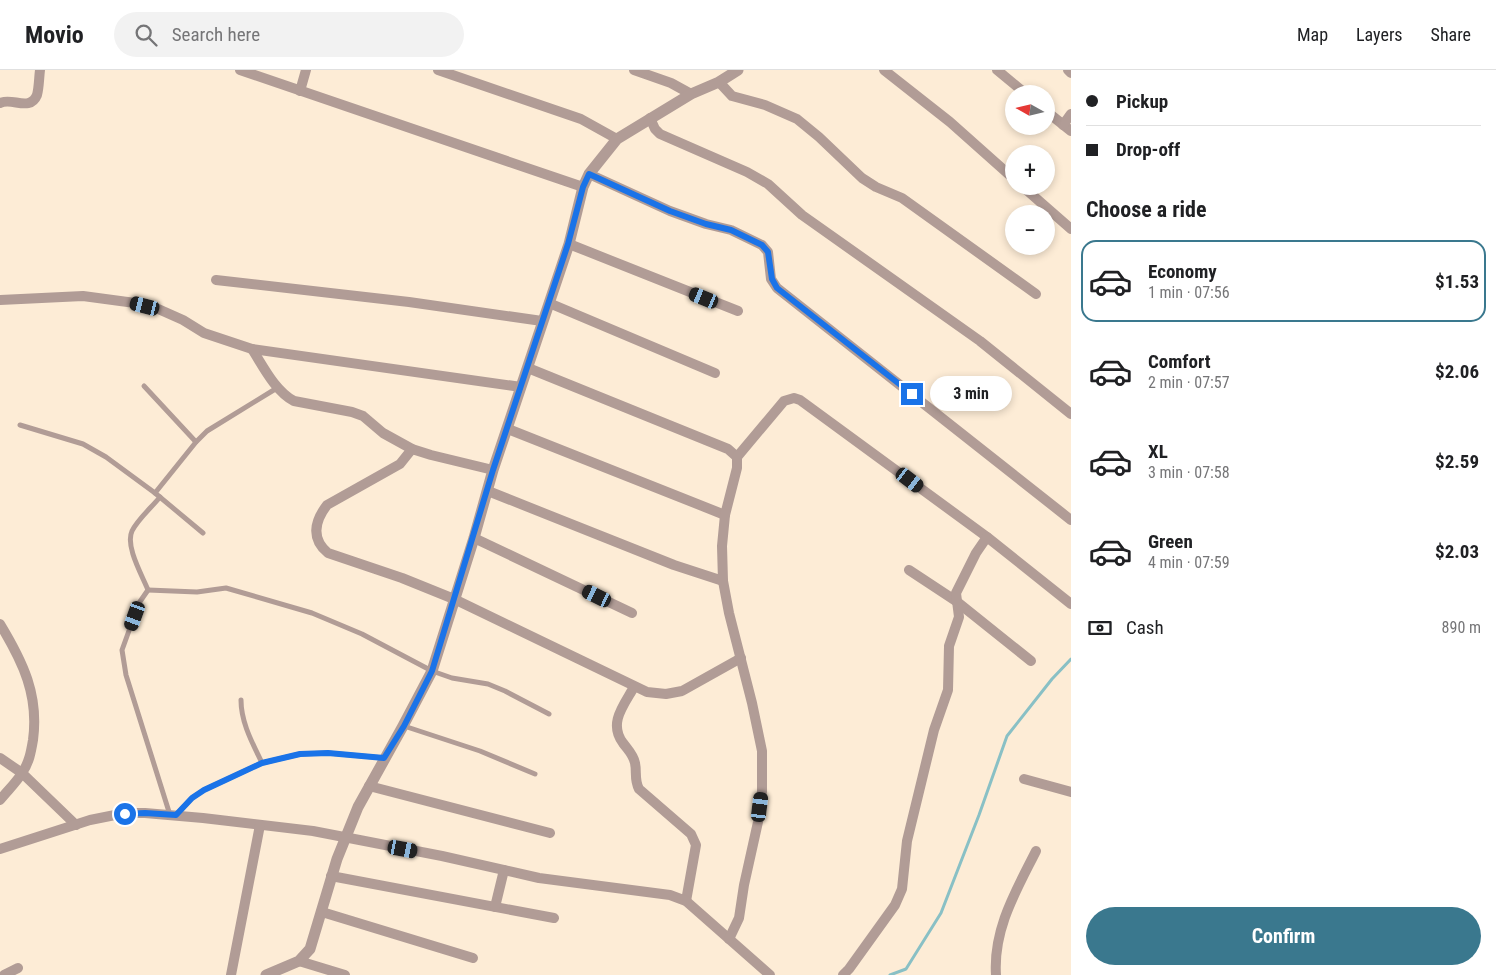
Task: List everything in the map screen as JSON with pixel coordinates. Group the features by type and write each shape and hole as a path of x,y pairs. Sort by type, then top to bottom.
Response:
{"street":[{"path":"0,103 4,101 25,104 32,102 37,95 40,70"},
{"path":"240,70 583,187"},
{"path":"300,91 306,70"},
{"path":"438,70 581,119 617,138"},
{"path":"634,70 671,83 691,94"},
{"path":"266,975 298,961 305,956 313,943 332,876 345,837 358,807 384,758 404,726 432,671 474,538 493,470 542,321 550,303 583,187 589,174 617,138 691,94 719,82 738,70"},
{"path":"884,70 950,122 1005,171"},
{"path":"997,70 1015,85"},
{"path":"1068,70 1071,73"},
{"path":"719,82 732,96 765,105 797,119 862,178 876,187 902,198 1036,294"},
{"path":"1055,118 1067,128 1071,114"},
{"path":"650,118 655,129 660,134 747,172 768,184 802,215 980,341 1071,414"},
{"path":"589,174 670,211 706,224 731,230 762,245 768,252 772,279 777,288 1071,520"},
{"path":"1032,195 1071,229"},
{"path":"568,244 738,311"},
{"path":"216,280 409,302 542,321"},
{"path":"0,300 83,296 135,303 156,308 183,320 204,333 252,349 521,387"},
{"path":"550,303 715,373"},
{"path":"252,349 278,387 294,401 364,416 383,433 412,449 493,470"},
{"path":"528,368 728,448 737,457"},
{"path":"729,939 739,918 744,885 758,822 762,791 762,751 723,581 722,546 724,515 737,468 737,457 784,402 794,398 800,400 988,538 1071,604"},
{"path":"508,429 724,515"},
{"path":"412,449 400,464 327,506 319,515 316,526 320,546 328,553 402,578 454,599 647,692 666,694 682,691 741,658"},
{"path":"488,490 674,565 723,581"},
{"path":"474,538 632,613"},
{"path":"843,975 895,905 902,889 907,841 934,730 948,690 949,646 959,617 956,601 958,586 976,552 988,538"},
{"path":"909,570 956,601 1031,661"},
{"path":"0,624 16,650 30,685 35,725 30,756 22,773 0,800"},
{"path":"634,687 616,720 616,730 631,751 635,763 635,783 639,789 691,834 694,840 696,845 686,901"},
{"path":"0,758 22,773 76,825"},
{"path":"1024,779 1071,792"},
{"path":"369,786 550,833"},
{"path":"0,849 90,820 125,814 145,813 290,828 345,837 539,878 670,895 686,901 770,975"},
{"path":"231,975 260,825"},
{"path":"996,975 996,949 1001,926 1036,851"},
{"path":"495,907 504,870"},
{"path":"332,876 554,918"},
{"path":"322,912 473,958"},
{"path":"298,961 345,975"},
{"path":"4,975 18,968"}],"lane":[{"path":"144,386 196,442"},
{"path":"155,493 207,431 278,387"},
{"path":"20,425 83,444 106,457 155,493 203,533"},
{"path":"148,590 131,548 130,537 133,528 160,497"},
{"path":"148,590 197,592 226,588 312,613 354,631 432,671 452,678 488,684 549,714"},
{"path":"148,590 140,603 122,650 126,675 173,815 204,790 262,763 300,754 328,753 384,758"},
{"path":"241,700 243,720 262,763"},
{"path":"404,726 480,751 535,774"}],"waterway":[{"path":"890,975 906,969 941,913 1007,736 1052,679 1071,659"}],"route":[{"path":"125,814 176,815 192,798 204,790 262,763 300,754 328,753 384,758 404,726 432,671 474,538 493,470 542,321 550,303 583,187 589,174 670,211 706,224 731,230 762,245 768,252 772,279 777,288 912,394"}]}
